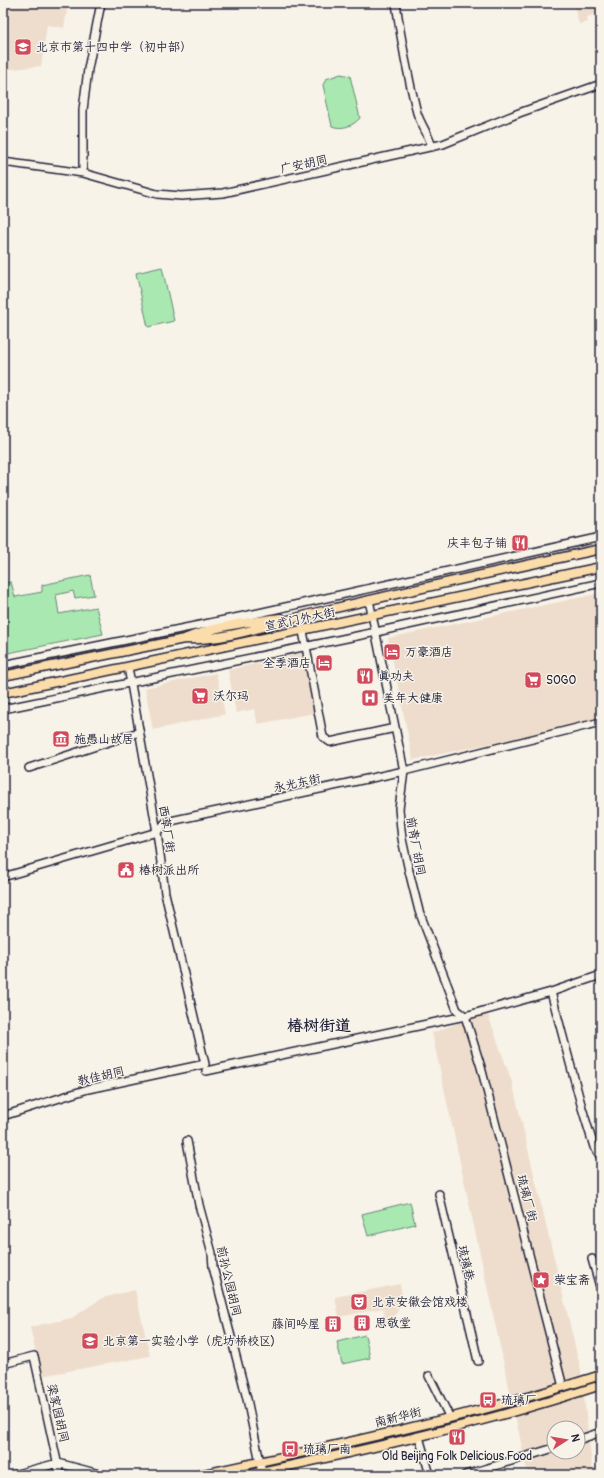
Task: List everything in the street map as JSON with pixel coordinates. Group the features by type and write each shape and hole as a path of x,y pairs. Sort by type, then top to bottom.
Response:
{"main road":[{"name":"宣武门外大街","path":"3,676 184,640 197,640 245,632 311,613 601,549"},
{"name":"宣武门外大街","path":"3,693 601,567"},
{"name":"南新华街","path":"199,1475 404,1429 563,1387 601,1375"},
{"name":"南新华街","path":"246,1475 419,1437 546,1403 601,1385"}],"street":[{"path":"83,173 83,110 88,69 101,3"},
{"path":"396,3 404,55 418,115 430,139 432,147"},
{"name":"广安胡同","path":"3,162 83,173 157,194 203,196 240,190 432,147 601,84"},
{"path":"3,665 246,616 601,537"},
{"path":"3,708 376,632 601,583"},
{"name":"前青厂胡同","path":"369,600 404,771 399,809 402,839 412,884 419,911 457,1010 465,1016"},
{"path":"303,631 323,737 330,742 342,741 395,728"},
{"name":"西草厂街","path":"128,667 157,832 165,893 206,1068"},
{"name":"永光东街","path":"3,877 157,832 166,822 404,771 601,722"},
{"path":"29,768 139,732"},
{"name":"教佳胡同","path":"3,1116 88,1089 206,1068 465,1016 551,992 601,975"},
{"path":"551,992 594,1148 601,1157"},
{"name":"琉璃厂街","path":"465,1016 484,1081 563,1387"},
{"name":"前孙公园胡同","path":"187,1141 199,1204 212,1253 213,1267 247,1399 262,1472"},
{"name":"琉璃巷","path":"439,1194 478,1361"},
{"path":"592,1259 601,1290"},
{"name":"梁家园胡同","path":"3,1364 34,1356 60,1475"},
{"path":"429,1376 449,1416"},
{"path":"586,1437 601,1432"},
{"path":"419,1437 430,1475"},
{"path":"465,1475 546,1451"},
{"path":"13,1475 58,1463 103,1475"}],"shaded area":[{"name":"北京市第十四中学（初中部）","path":"3,3 68,3 64,28 47,25 41,66 3,70"},
{"path":"573,3 601,3 601,13 587,17 588,22 579,24"},
{"path":"601,593 601,720 413,760 388,638"},
{"path":"302,653 314,713 258,724 254,709 236,713 228,670"},
{"name":"沃尔玛","path":"216,673 225,714 153,730 145,688"},
{"path":"488,1015 512,1082 581,1371 593,1475 528,1475 432,1033 473,1017"},
{"path":"400,1284 403,1300 392,1322 386,1324 383,1308 339,1317 335,1297"},
{"name":"北京第一实验小学（虎坊桥校区)","path":"135,1290 150,1356 41,1376 30,1327 72,1318 102,1298"}],"green space":[{"path":"341,74 350,76 360,118 351,125 340,128 332,126 323,85 326,79"},
{"path":"162,267 174,321 148,327 136,273"},
{"path":"90,575 94,595 75,598 73,591 56,595 59,614 96,607 103,634 3,654 3,583 11,582 15,597 42,592 42,585"},
{"path":"410,1202 415,1224 368,1236 362,1214"},
{"path":"365,1335 370,1358 342,1364 337,1342"}],"place":[{"name":"北京市第十四中学（初中部）","path":"23,47"},
{"name":"庆丰包子铺","path":"520,543"},
{"name":"万豪酒店","path":"392,652"},
{"name":"全季酒店","path":"324,663"},
{"name":"真功夫","path":"365,676"},
{"name":"SOGO","path":"533,680"},
{"name":"沃尔玛","path":"200,696"},
{"name":"美年大健康","path":"370,698"},
{"name":"施愚山故居","path":"61,739"},
{"name":"椿树派出所","path":"126,870"},
{"name":"荣宝斋","path":"541,1280"},
{"name":"北京安徽会馆戏楼","path":"359,1302"},
{"name":"思敬堂","path":"362,1323"},
{"name":"藤间吟屋","path":"333,1324"},
{"name":"北京第一实验小学（虎坊桥校区)","path":"90,1341"},
{"name":"琉璃厂","path":"488,1400"},
{"name":"Old Beijing Folk Delicious Food","path":"457,1437"},
{"name":"琉璃厂南","path":"290,1449"}],"district":[{"name":"椿树街道","path":"319,1025"}]}
